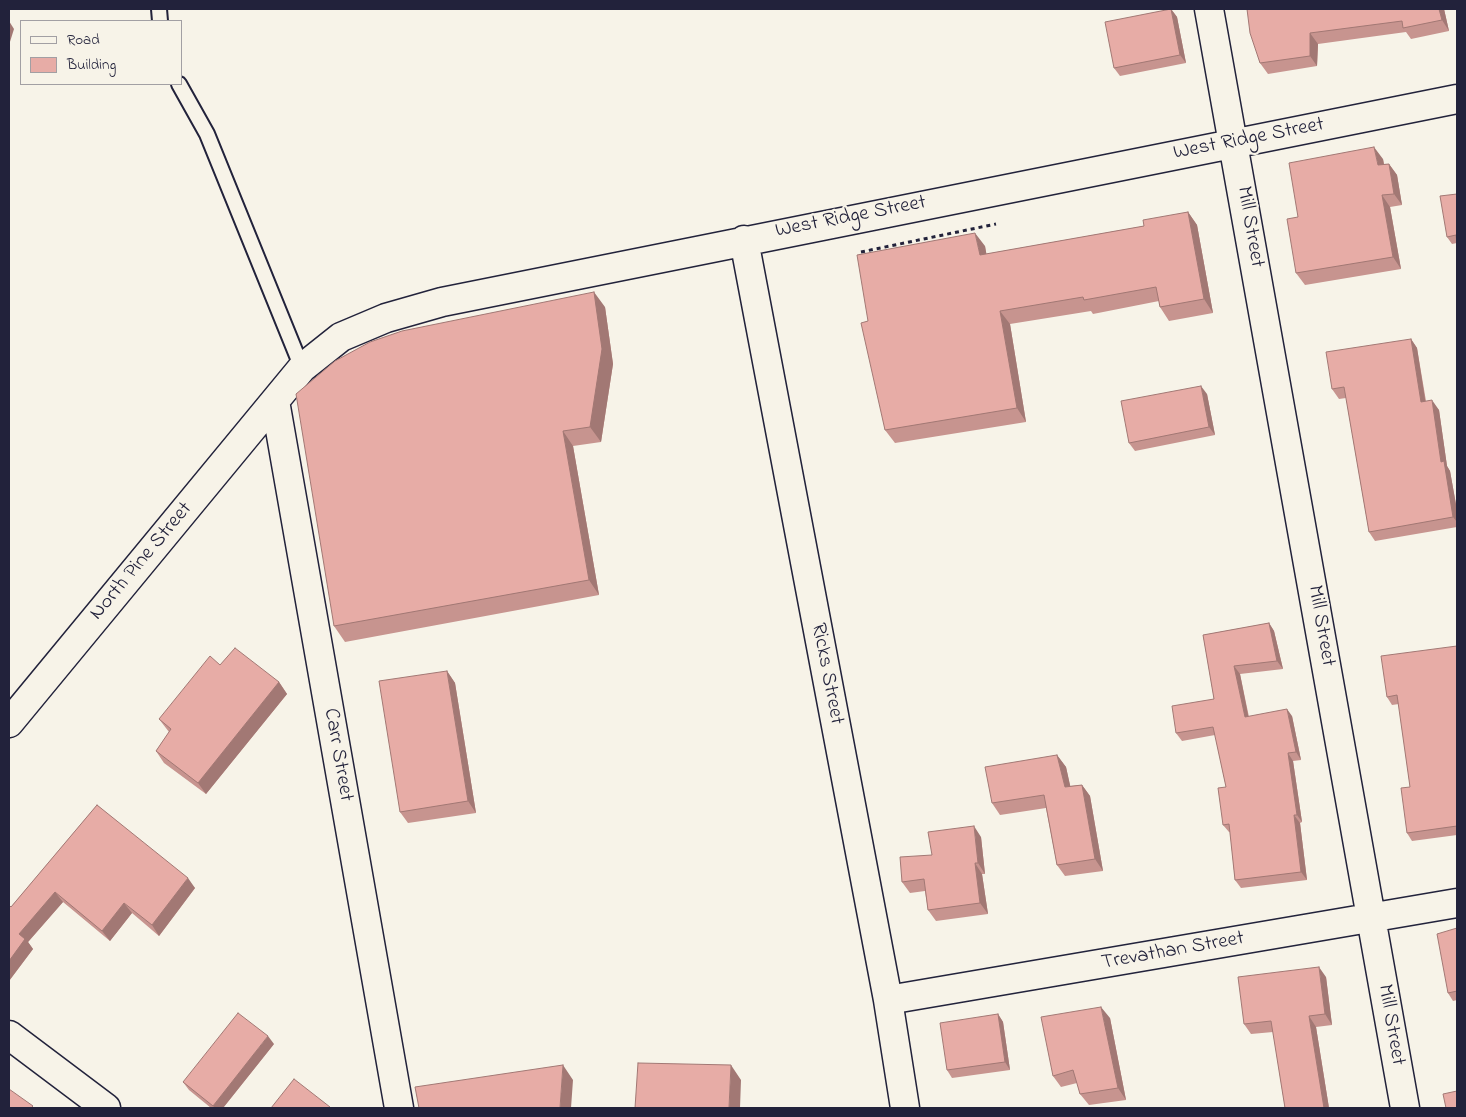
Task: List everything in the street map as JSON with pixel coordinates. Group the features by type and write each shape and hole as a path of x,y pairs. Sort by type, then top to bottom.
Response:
{"street":[{"name":"Mill Street","path":"1209,9 1405,1108"},
{"name":"West Ridge Street","path":"275,401 302,368 340,337 386,318 442,302 744,240 1457,99"},
{"name":"Ricks Street","path":"744,240 888,1000 905,1108"},
{"name":"North Pine Street","path":"9,723 275,401"},
{"name":"Carr Street","path":"275,401 399,1108"},
{"name":"Trevathan Street","path":"888,1000 1457,903"},
{"path":"9,1035 106,1108"}],"lane":[{"path":"180,85 207,134 302,368"}],"path":[{"path":"860,252 996,224"}],"building":[{"path":"1171,9 1180,55 1114,68 1105,22"},
{"path":"1247,9 1439,9 1442,20 1403,28 1402,21 1310,33 1310,56 1260,63 1250,33"},
{"path":"1374,147 1378,165 1389,164 1394,194 1382,195 1393,257 1296,273 1287,219 1298,217 1289,163"},
{"path":"1457,194 1457,243 1456,235 1447,237 1440,196"},
{"path":"1188,212 1204,299 1160,307 1156,287 1084,300 1083,297 1000,311 1017,408 885,430 861,323 868,321 857,255 975,233 980,255 1144,226 1143,220"},
{"path":"594,292 602,349 590,427 563,431 589,580 334,626 296,394 335,361 370,342 402,331"},
{"path":"1411,339 1421,402 1432,400 1441,462 1444,461 1453,517 1369,532 1344,387 1332,389 1326,352"},
{"path":"1201,386 1209,427 1129,443 1121,401"},
{"path":"1269,623 1277,661 1234,666 1245,717 1287,709 1296,752 1288,753 1297,815 1294,815 1301,872 1235,880 1229,824 1223,825 1218,788 1226,787 1213,727 1176,733 1172,706 1214,699 1203,635"},
{"path":"1457,646 1457,826 1407,833 1401,788 1410,787 1397,695 1387,697 1381,656"},
{"path":"235,648 279,682 198,783 156,751 171,729 159,719 210,656 220,665"},
{"path":"447,671 468,801 400,812 379,681"},
{"path":"1057,755 1065,787 1082,785 1095,859 1057,865 1044,795 992,803 985,767"},
{"path":"97,805 188,878 152,925 124,903 102,931 55,892 19,934 25,939 9,961 9,905 11,907"},
{"path":"974,826 978,863 975,863 980,903 928,910 924,879 902,882 900,857 932,855 928,832"},
{"path":"1457,928 1457,991 1448,993 1437,934"},
{"path":"1319,967 1325,1014 1309,1016 1324,1108 1285,1108 1271,1021 1244,1024 1238,977"},
{"path":"1101,1007 1118,1088 1080,1094 1073,1070 1053,1076 1041,1017"},
{"path":"238,1013 268,1036 213,1106 183,1082"},
{"path":"998,1014 1005,1062 947,1070 940,1023"},
{"path":"638,1063 731,1065 729,1108 635,1108"},
{"path":"563,1065 560,1108 419,1108 415,1087"},
{"path":"294,1079 330,1107 330,1108 271,1108"},
{"path":"9,1089 33,1106 31,1108 9,1108"},
{"path":"1457,1091 1457,1108 1446,1108 1443,1094"}]}
